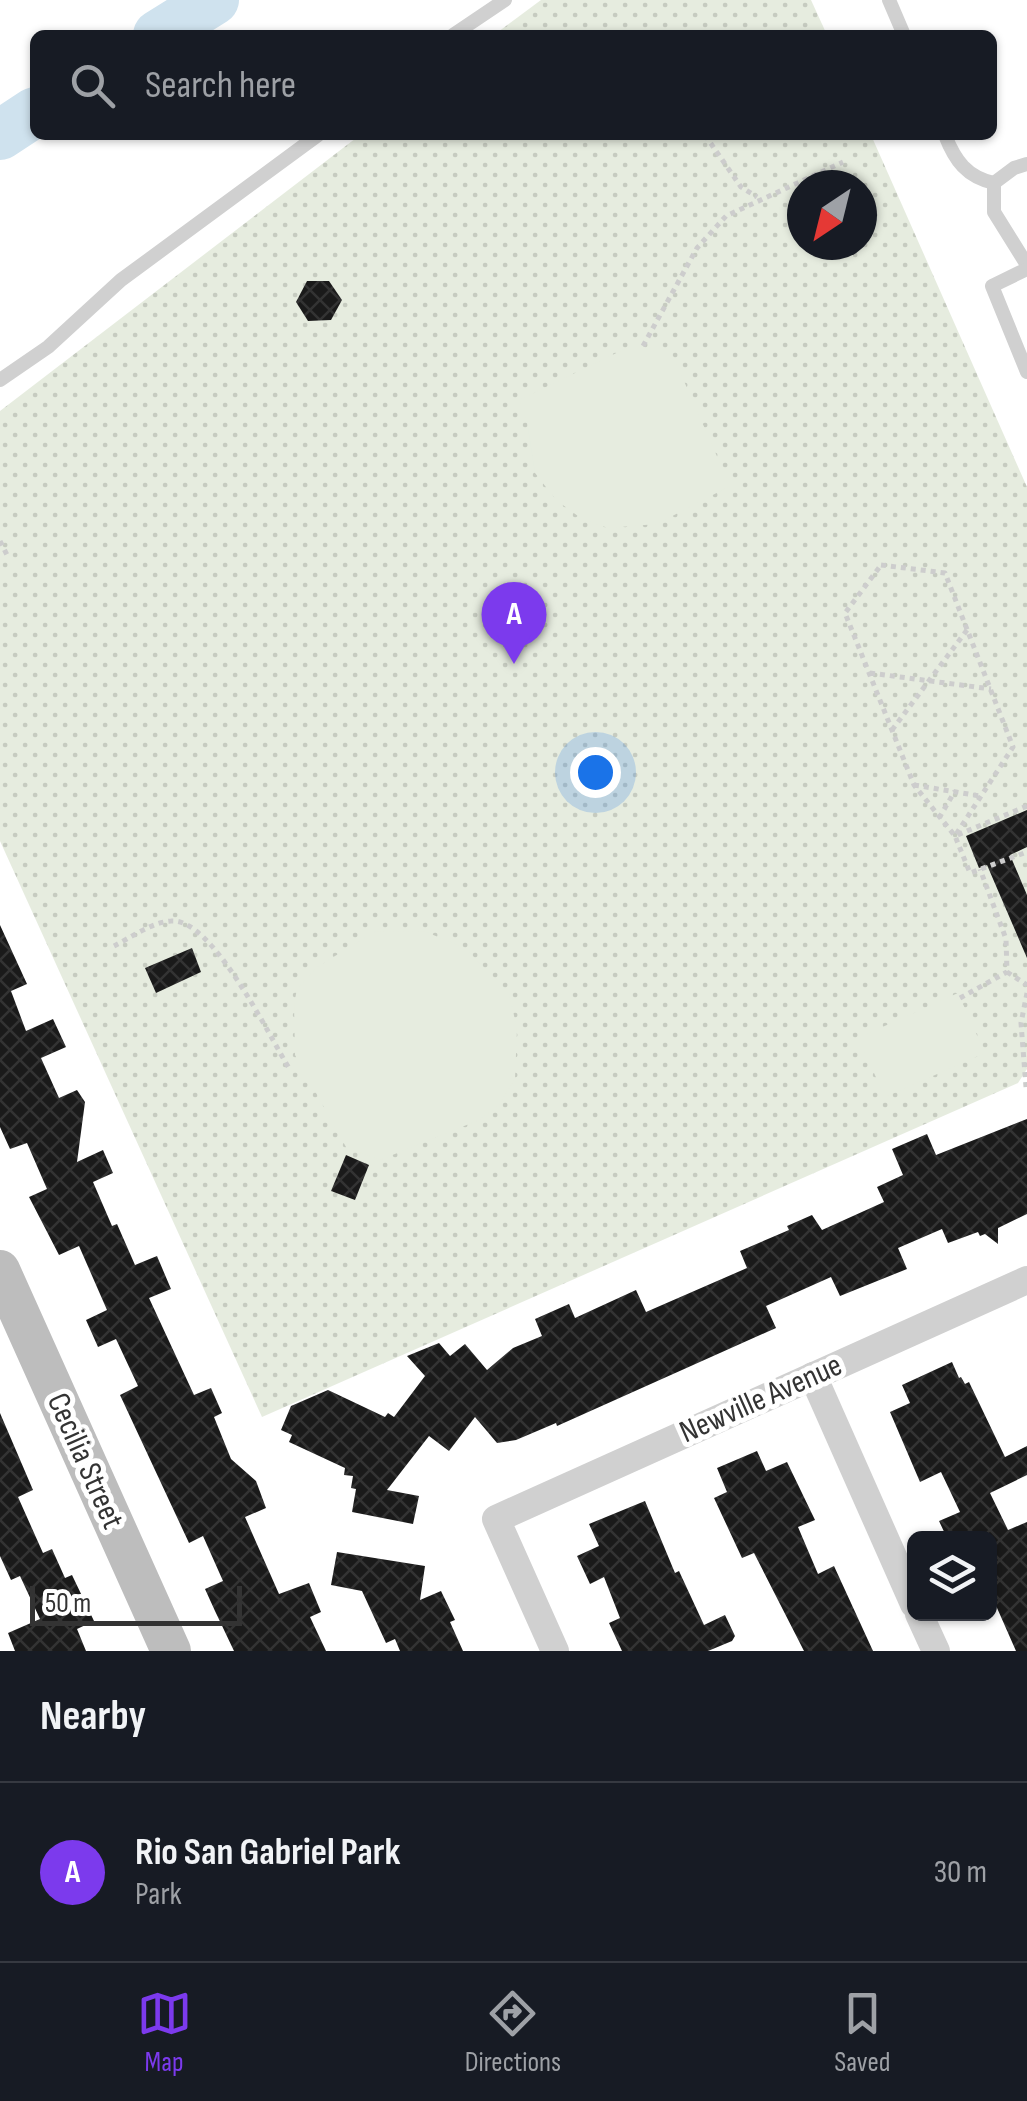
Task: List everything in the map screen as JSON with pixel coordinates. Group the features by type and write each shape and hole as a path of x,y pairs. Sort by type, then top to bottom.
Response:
{"street":[{"name":"Cecilia Street","path":"0,1270 171,1651"},
{"name":"Newville Avenue","path":"555,1651 496,1520 1027,1280"},
{"path":"813,1376 907,1588"},
{"path":"922,1621 936,1651"}],"lane":[{"path":"460,30 504,0"},
{"path":"890,0 902,30"},
{"path":"0,380 48,347 120,280 311,140"},
{"path":"947,140 954,156 974,178 994,183"},
{"path":"994,183 1014,168 1027,164"},
{"path":"994,183 994,212 1027,267 992,286 1027,372"}],"path":[{"path":"708,140 741,187 760,198"},
{"path":"644,346 697,248 726,216 844,162"},
{"path":"0,541 7,555"},
{"path":"955,836 1013,747 945,574 881,565 845,614 914,785 955,836 970,872 1027,852"},
{"path":"892,730 967,630"},
{"path":"869,673 991,689"},
{"path":"914,785 981,796"},
{"path":"939,818 954,791"},
{"path":"955,836 1027,806"},
{"path":"980,869 1006,939 1008,972"},
{"path":"114,946 170,921 181,922 202,934 216,948 289,1068"},
{"path":"1008,972 1027,985"},
{"path":"960,998 1008,972"},
{"path":"1026,1087 1020,1022 1027,993"}],"shaded area":[{"path":"541,0 811,0 825,30 501,30"},
{"path":"353,140 873,140 1027,487 1027,1069 1018,1083 262,1417 0,841 0,411"},
{"path":"635,344 673,356 730,486 657,524 608,528 582,519 556,500 535,473 527,421 519,400"},
{"path":"376,931 426,932 465,948 509,993 517,1029 515,1079 498,1106 479,1120 380,1160 346,1147 295,1055 294,1004 297,989 317,967"},
{"path":"958,993 985,1053 885,1097 858,1038"}],"building":[{"path":"307,281 329,281 342,300 331,320 308,321 296,302"},
{"path":"1027,810 1027,847 1010,855 1027,895 1027,958 987,865 979,868 966,836"},
{"path":"0,925 27,984 11,991 26,1031 53,1019 66,1047 41,1058 59,1098 77,1090 85,1102 77,1162 103,1150 113,1173 93,1182 112,1226 117,1224 135,1265 157,1256 171,1289 149,1298 194,1395 211,1388 222,1413 214,1417 231,1459 256,1481 266,1508 245,1517 279,1594 309,1583 321,1612 310,1617 326,1651 234,1651 205,1589 223,1581 203,1536 189,1543 120,1395 138,1386 116,1339 98,1347 86,1320 107,1310 79,1246 59,1255 29,1197 47,1189 27,1143 10,1149 0,1127"},
{"path":"192,948 201,972 156,993 145,968"},
{"path":"1027,1119 1027,1214 998,1228 998,1244 978,1232 948,1243 942,1229 898,1248 907,1269 840,1296 831,1277 766,1306 776,1328 557,1426 556,1423 516,1440 497,1443 475,1417 449,1451 429,1436 387,1490 419,1496 413,1524 352,1512 356,1489 351,1488 353,1476 344,1475 345,1468 289,1442 292,1435 281,1430 291,1406 328,1390 385,1417 388,1413 394,1417 425,1376 407,1356 439,1343 450,1356 465,1344 487,1370 513,1348 542,1336 535,1319 569,1304 575,1318 636,1290 646,1312 747,1268 740,1251 789,1230 787,1226 812,1215 822,1230 884,1202 877,1187 903,1175 892,1149 927,1134 936,1155"},
{"path":"346,1155 369,1165 355,1200 331,1191"},
{"path":"952,1362 959,1378 965,1384 969,1382 1005,1457 1027,1446 1027,1475 990,1493 1008,1530 1027,1522 1027,1651 1016,1651 997,1608 997,1531 944,1531 939,1521 960,1512 941,1472 920,1482 890,1412 910,1403 902,1385"},
{"path":"0,1413 33,1490 18,1497 43,1553 52,1549 65,1578 72,1575 94,1621 77,1629 86,1651 15,1651 8,1633 40,1619 20,1576 11,1580 0,1556"},
{"path":"757,1451 766,1471 787,1462 815,1520 798,1527 818,1574 834,1566 873,1651 804,1651 754,1553 742,1558 714,1498 727,1492 717,1468"},
{"path":"645,1501 675,1573 679,1571 704,1625 725,1615 735,1636 732,1641 708,1651 622,1651 609,1623 620,1618 604,1577 590,1584 577,1556 599,1546 589,1524"},
{"path":"337,1552 425,1566 420,1600 441,1591 455,1620 450,1622 463,1651 400,1651 395,1639 386,1643 362,1591 331,1585"}],"waterway":[{"path":"166,30 214,0"},
{"path":"0,135 30,115"}],"place":[{"name":"Rio San Gabriel Park","path":"514,664"}]}
